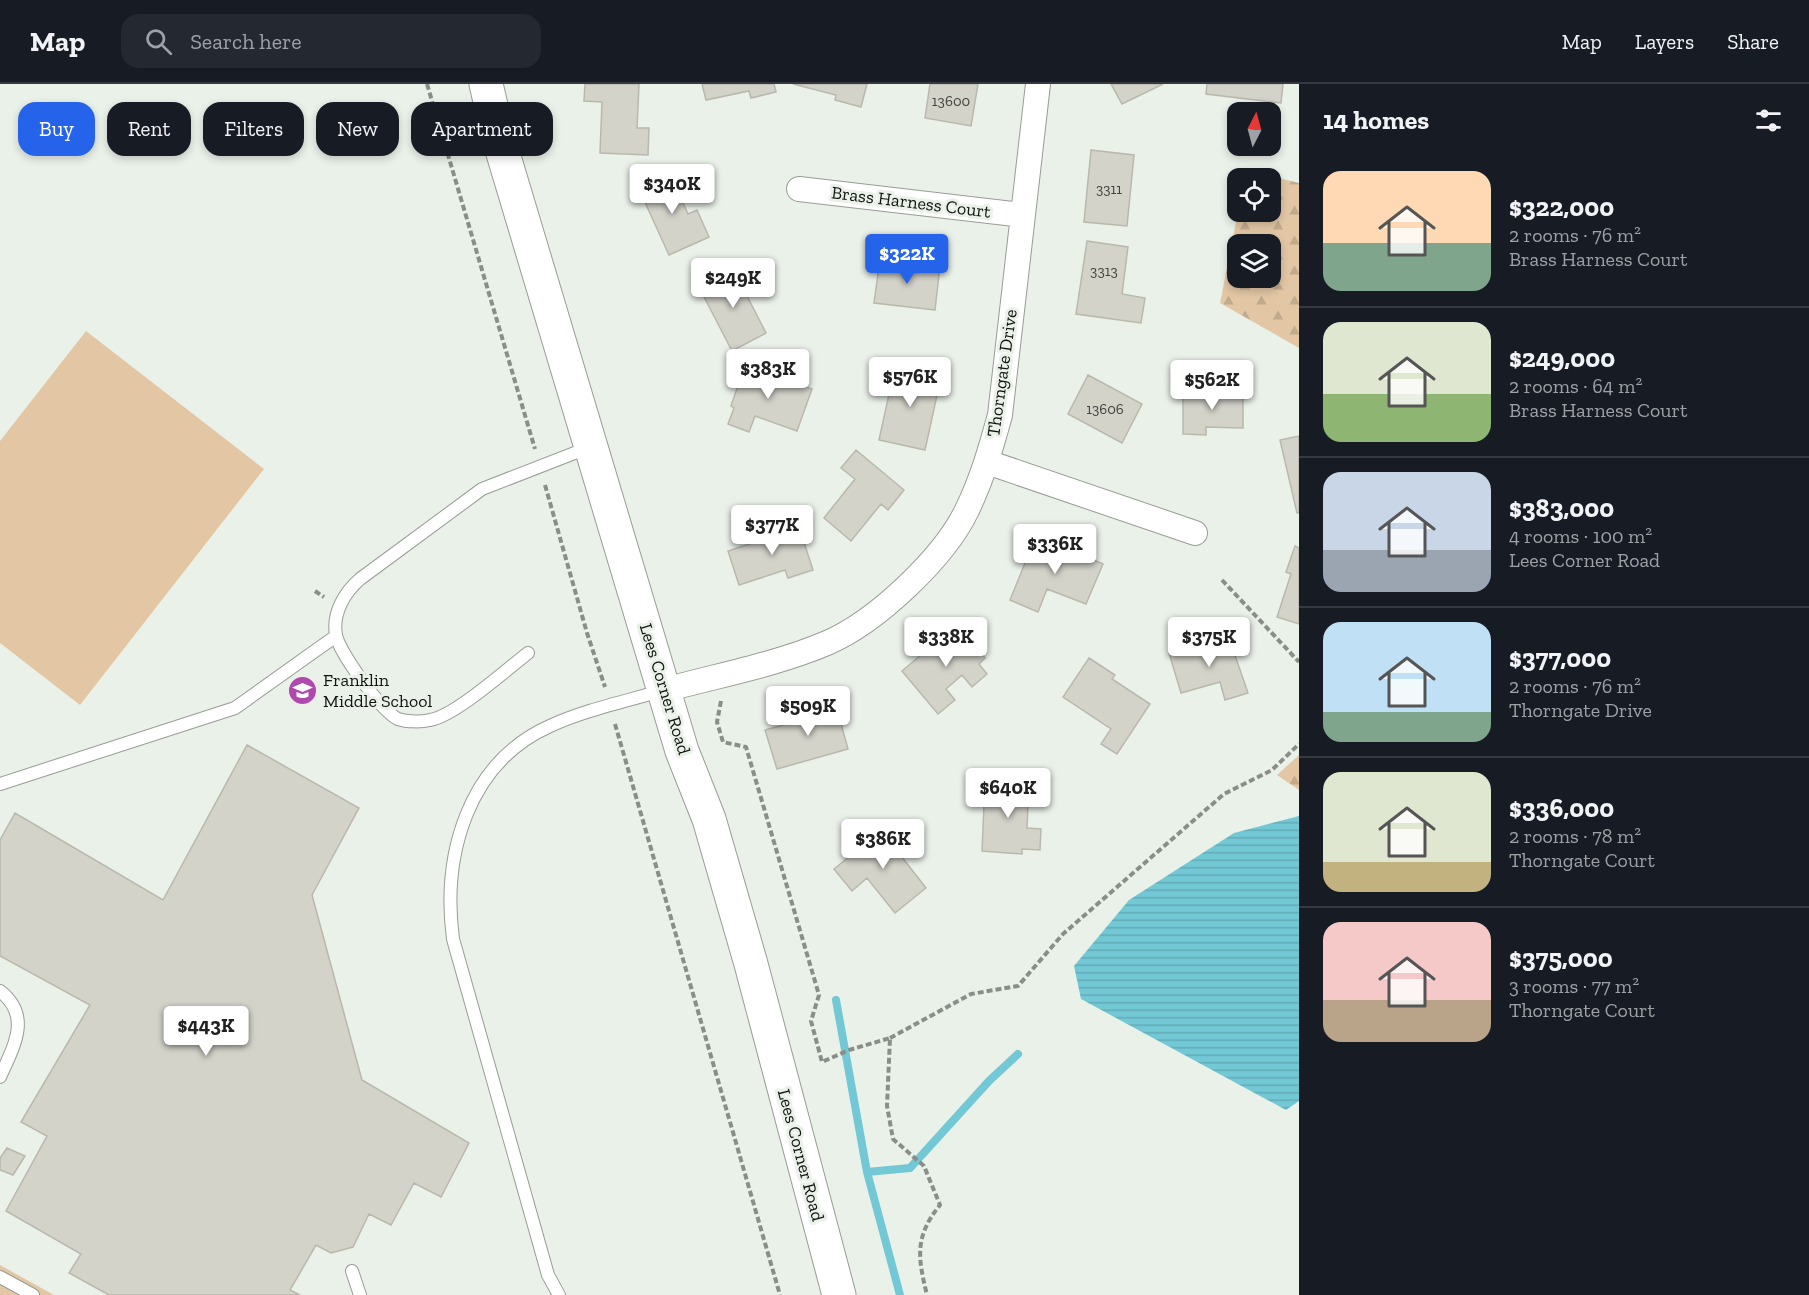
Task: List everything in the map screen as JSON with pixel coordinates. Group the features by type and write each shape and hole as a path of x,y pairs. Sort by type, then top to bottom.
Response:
{"street":[{"name":"Lees Corner Road","path":"486,84 499,140 682,751 709,819 751,964 839,1295"},
{"name":"Thorngate Drive","path":"665,690 783,659 828,642 869,617 903,590 929,563 966,512 987,462 1000,415 1038,84"},
{"name":"Brass Harness Court","path":"799,189 1023,215"},
{"path":"987,462 1195,533"}],"lane":[{"path":"528,653 449,713 432,720 399,719 388,712 352,665 336,636 336,622 346,591 482,489 592,447"},
{"path":"0,784 235,708 336,636"},
{"path":"559,1295 548,1275 453,939 449,907 456,840 485,781 501,758 550,726 665,690"},
{"path":"0,991 14,1002 18,1020 17,1040 0,1077"},
{"path":"352,1271 360,1295"},
{"path":"0,1277 33,1295"}],"path":[{"path":"1222,580 1299,662"},
{"path":"714,677 721,703 717,722 723,742 746,747 819,995 811,1021 822,1062 849,1050 890,1038 971,994 1018,986 1063,934 1224,794 1272,770 1299,744"},
{"path":"890,1038 887,1106 893,1139 924,1166 940,1205 927,1222 918,1254 927,1295"}],"green space":[{"path":"1281,178 1299,183 1299,348 1220,303 1227,268 1227,288 1281,288 1281,234 1234,234 1236,222 1281,222"},
{"path":"86,331 264,469 80,705 0,643 0,441"},
{"path":"1299,755 1299,790 1277,775"},
{"path":"0,1265 54,1295 0,1295"}],"water":[{"path":"1299,816 1299,1101 1286,1110 1081,999 1074,966 1129,900 1234,833"}],"building":[{"path":"585,84 639,84 637,128 649,128 648,155 600,153 602,102 584,101"},
{"path":"702,84 774,84 776,92 751,98 749,91 706,100"},
{"path":"793,84 867,84 861,107 835,100 836,95"},
{"path":"930,84 978,84 971,126 925,118"},
{"path":"1111,84 1163,84 1122,104"},
{"path":"1207,84 1283,84 1281,103 1206,94"},
{"path":"1091,150 1134,155 1127,226 1084,222"},
{"path":"670,173 688,214 697,210 709,237 669,255 638,187"},
{"path":"1087,241 1128,247 1122,294 1145,298 1141,323 1076,314"},
{"path":"880,259 940,266 935,310 874,303"},
{"path":"738,267 750,289 745,292 766,333 732,351 699,287"},
{"path":"745,365 812,389 797,431 755,416 749,432 728,424 734,408 731,406"},
{"path":"895,367 941,377 925,450 879,440"},
{"path":"1088,375 1142,404 1122,443 1068,414"},
{"path":"1183,392 1243,392 1243,428 1206,427 1206,435 1183,434"},
{"path":"1299,436 1299,513 1297,513 1280,440"},
{"path":"856,450 904,490 888,510 881,504 851,541 824,518 855,479 841,468"},
{"path":"777,522 781,533 799,527 813,570 788,578 785,570 739,585 728,551 771,537 767,525"},
{"path":"1036,536 1103,564 1086,604 1047,589 1038,612 1010,600"},
{"path":"1295,546 1299,548 1299,624 1277,617 1291,574 1286,572"},
{"path":"957,624 985,658 979,664 987,674 972,687 962,675 946,689 955,700 938,714 902,671"},
{"path":"1228,635 1248,693 1225,700 1220,682 1181,693 1169,653"},
{"path":"1089,658 1115,675 1112,679 1150,704 1117,754 1101,744 1111,729 1063,697"},
{"path":"835,702 848,749 777,769 765,730 795,722 793,714"},
{"path":"247,745 359,808 312,895 362,1080 469,1143 441,1197 414,1183 391,1225 369,1214 353,1247 331,1253 316,1245 290,1290 300,1295 109,1295 69,1273 81,1254 6,1211 47,1136 21,1122 90,1005 0,956 0,840 15,813 163,900"},
{"path":"985,781 1029,783 1027,828 1041,829 1040,850 1022,849 1022,854 982,851"},
{"path":"887,826 904,847 898,852 926,888 895,913 867,878 852,891 834,869"},
{"path":"7,1148 25,1156 13,1175 0,1170 0,1158"}],"waterway":[{"path":"836,1000 867,1172"},
{"path":"900,1295 867,1172 910,1168 989,1081 1018,1054"}],"place":[{"name":"Franklin Middle School","path":"302,690"}]}
